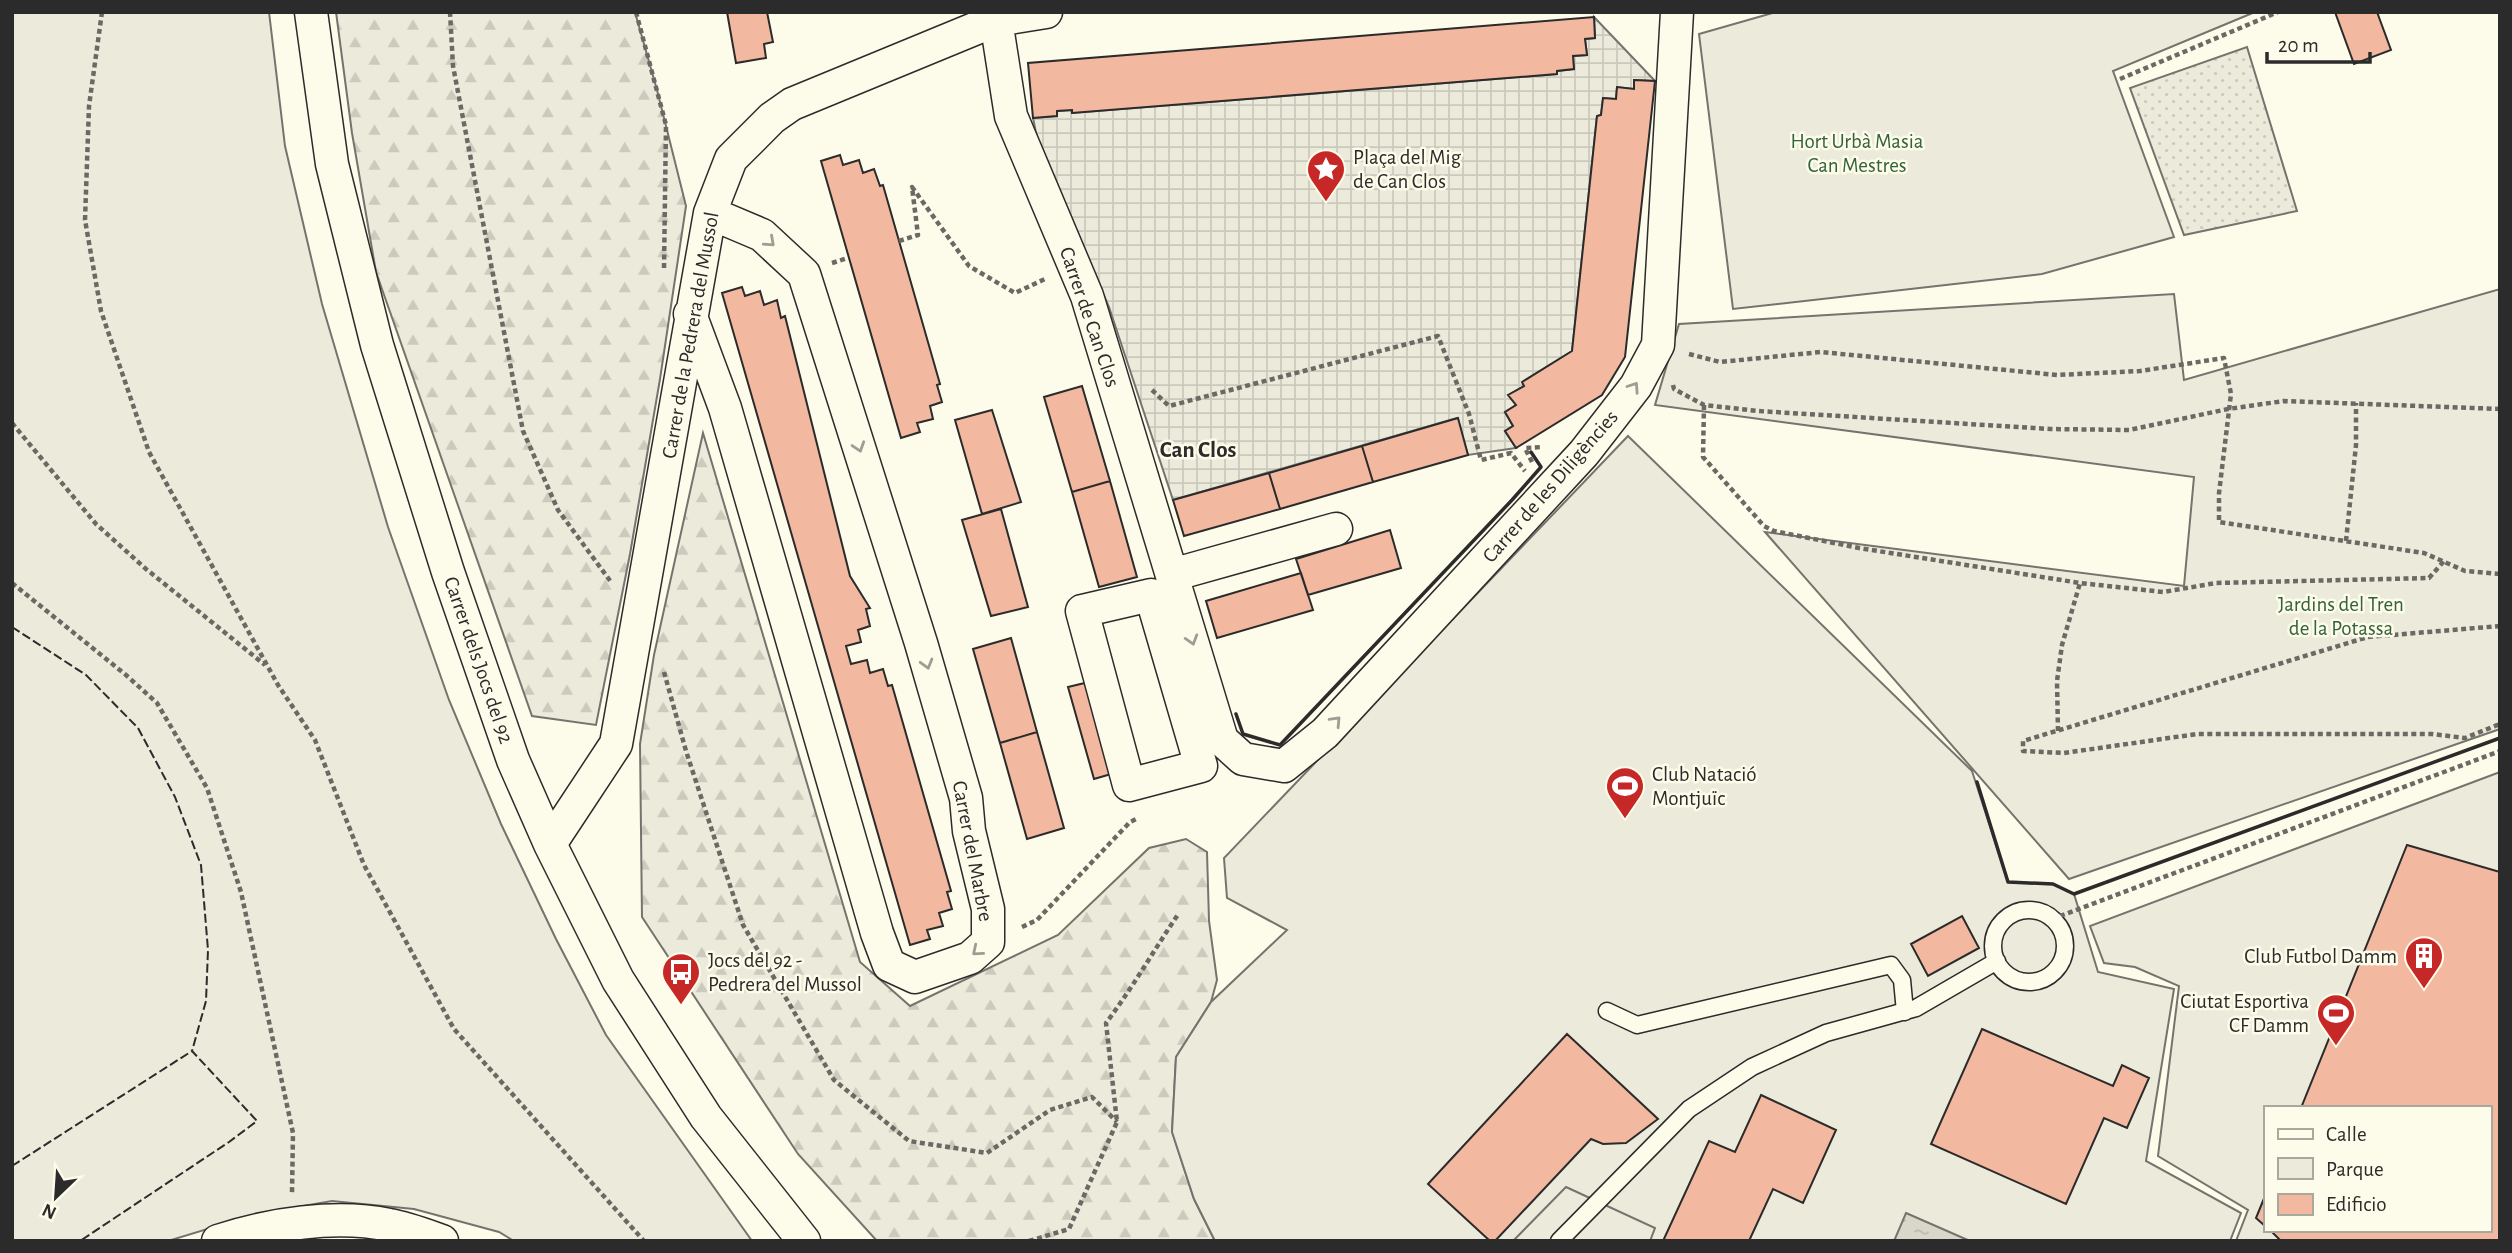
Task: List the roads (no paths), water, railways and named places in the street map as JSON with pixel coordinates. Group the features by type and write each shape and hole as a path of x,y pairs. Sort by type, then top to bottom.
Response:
{"street":[{"name":"Carrer dels Jocs del 92","path":"312,12 332,164 377,345 449,572 505,734 550,844 618,980 706,1117 804,1241"},
{"name":"Carrer de la Pedrera del Mussol","path":"550,844 615,744 710,213 731,159 772,118 792,104 996,20 1046,12"},
{"name":"Carrer de les Diligències","path":"1284,765 1325,733 1584,453 1636,386 1658,345 1677,12"},
{"name":"Carrer de Can Clos","path":"996,20 1011,116 1087,296 1222,740 1242,759 1284,765"},
{"name":"Carrer del Marbre","path":"690,314 725,408 877,933 889,965 915,977 970,958 988,942 988,909 969,831 966,797 921,643 804,274 762,234 710,213"},
{"path":"1172,575 1336,529"},
{"path":"1152,595 1201,766 1129,785 1082,611 1152,595"},
{"path":"218,1241 239,1234 316,1220 389,1224 442,1241"}],"lane":[{"path":"2018,912 2042,912 2052,919 2064,938 2062,961 2056,971 2046,978 2024,982 2012,978 2003,971 1997,961 1994,938 1999,926 2018,912"},
{"path":"1559,1241 1689,1109 1752,1067 1826,1033 1916,1008 1997,961"},
{"path":"1607,1011 1637,1025 1891,965 1902,980 1905,1012"}],"water":[{"path":"1906,1213 1970,1241 1894,1241"}],"place":[{"name":"Plaça del Mig de Can Clos","path":"1326,203"},
{"name":"Club Natació Montjuïc","path":"1625,820"},
{"name":"Club Futbol Damm","path":"2424,990"},
{"name":"Jocs del 92 - Pedrera del Mussol","path":"681,1006"},
{"name":"Ciutat Esportiva CF Damm","path":"2336,1047"}],"district":[{"name":"Can Clos","path":"1198,449"}],"park label":[{"name":"Hort Urbà Masia Can Mestres","path":"1857,153"},
{"name":"Jardins del Tren de la Potassa","path":"2341,616"}]}
